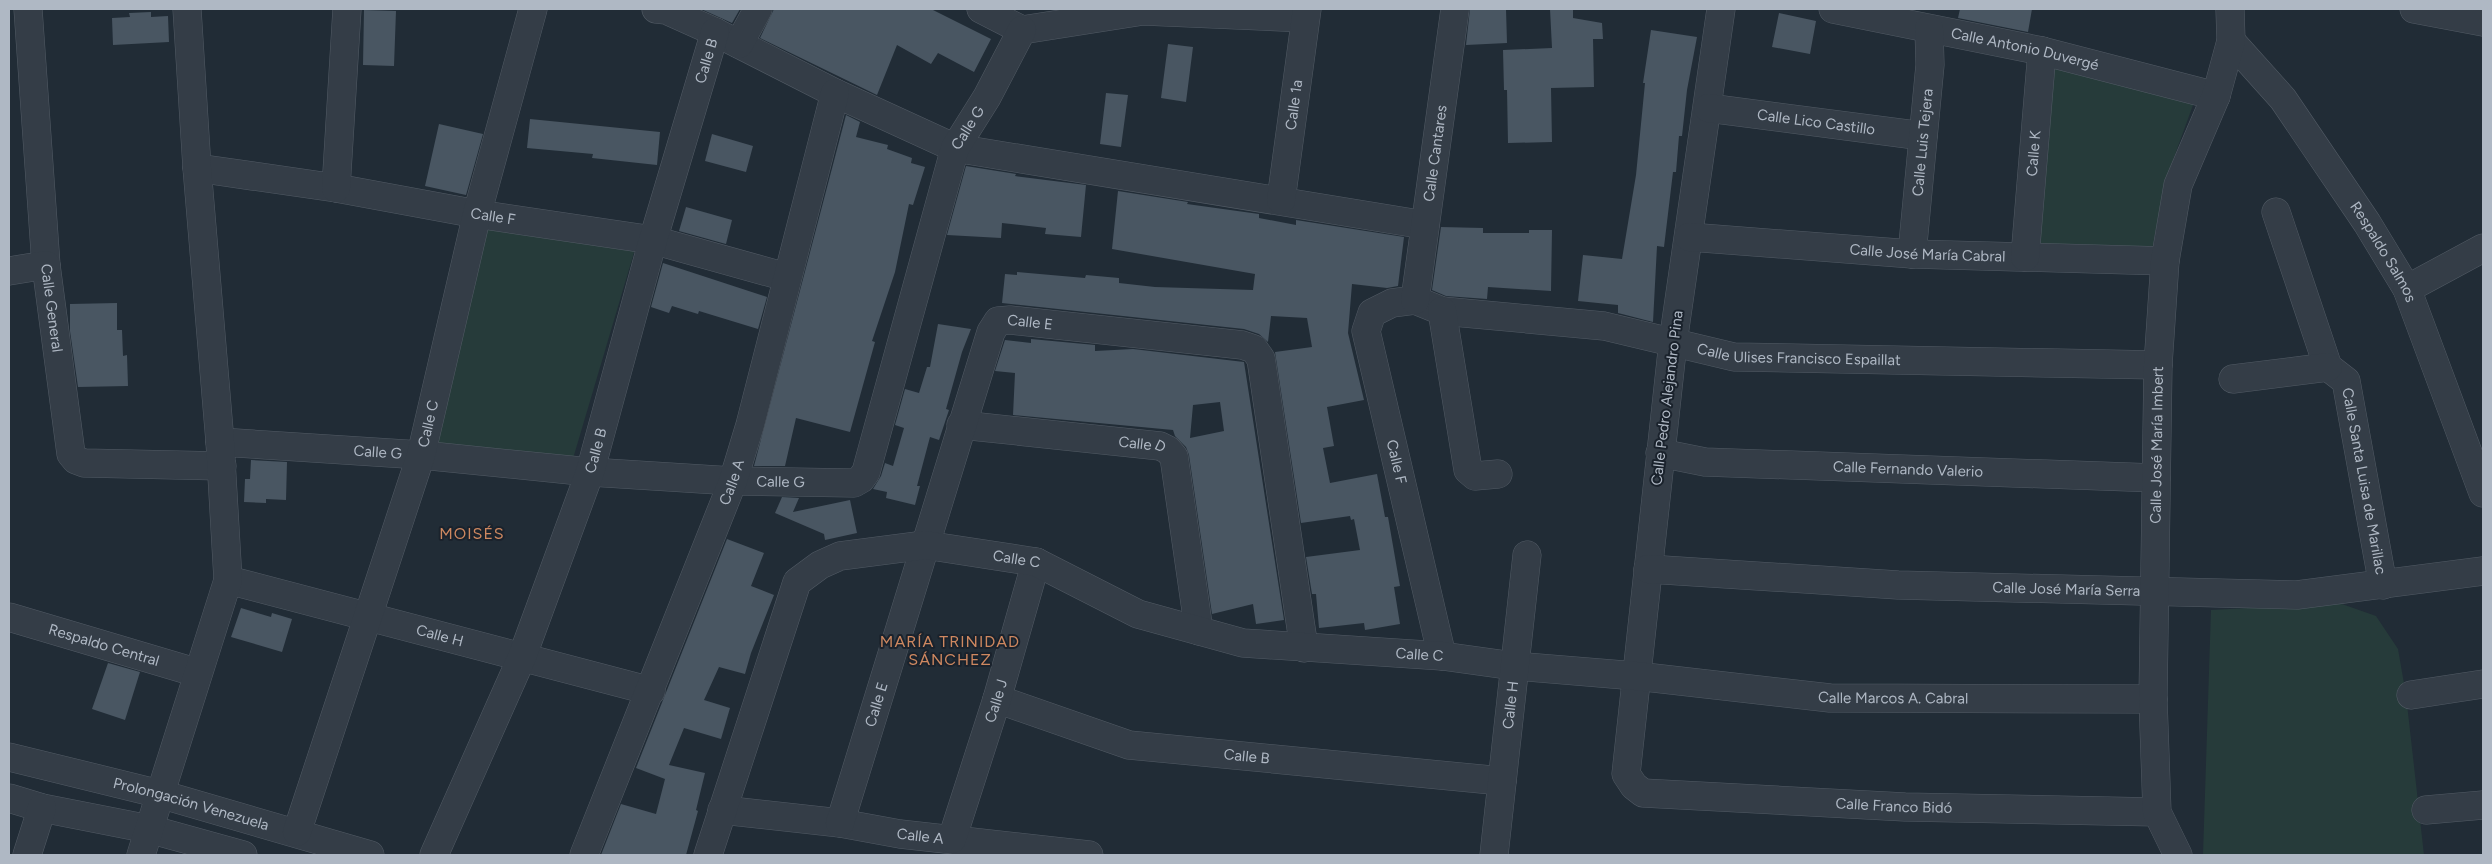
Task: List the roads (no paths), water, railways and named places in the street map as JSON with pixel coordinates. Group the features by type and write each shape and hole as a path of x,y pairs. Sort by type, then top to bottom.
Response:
{"street":[{"name":"Calle General","path":"28,9 46,265 71,454 76,460 84,463 221,454"},
{"path":"141,855 228,580 221,454 197,168 187,9"},
{"path":"336,188 347,9"},
{"name":"Calle C","path":"297,832 421,455 477,214 533,9"},
{"path":"656,9 666,10 715,32 834,93 955,148 1425,225"},
{"name":"Calle B","path":"739,44 758,9"},
{"path":"981,9 1022,30 1086,14 1143,11 1306,14"},
{"name":"Calle Cantares","path":"1415,300 1455,9"},
{"name":"Calle Pedro Alejandro Pina","path":"1634,786 1626,774 1660,453 1673,342 1722,9"},
{"name":"Calle Antonio Duvergé","path":"1833,9 2042,51 2216,96"},
{"name":"Calle José María Imbert","path":"2178,855 2157,812 2153,699 2158,365 2165,261 2178,184 2216,96 2230,41 2230,9"},
{"path":"2414,9 2441,11 2483,22"},
{"name":"Calle 1a","path":"1281,200 1306,14"},
{"name":"Calle Luis Tejera","path":"1912,254 1930,65 1929,29"},
{"name":"Calle G","path":"221,454 421,455 590,472 733,481 854,482 866,472 955,148 987,97 1022,30"},
{"name":"Calle B","path":"434,855 522,657 590,472 653,240 715,32"},
{"name":"Respaldo Salmos","path":"2230,41 2283,98 2367,223 2407,289 2483,494"},
{"name":"Calle K","path":"2025,257 2042,51"},
{"name":"Calle A","path":"584,855 651,691 733,481 750,426 786,277 834,93"},
{"name":"Calle Lico Castillo","path":"1708,108 1923,136"},
{"name":"Calle F","path":"197,168 336,188 477,214 653,240 786,277"},
{"name":"Calle Santa Luisa de Marillac","path":"2276,212 2328,367 2346,382 2383,586"},
{"name":"Calle José María Cabral","path":"1689,237 1912,254 2165,261"},
{"path":"2407,289 2483,248"},
{"path":"9,272 46,265"},
{"name":"Calle F","path":"1415,300 1392,304 1372,312 1366,331 1442,656"},
{"name":"Calle Ulises Francisco Espaillat","path":"1415,300 1442,311 1604,326 1734,357 2158,365"},
{"path":"1442,311 1468,470 1475,476 1498,474"},
{"name":"Calle E","path":"840,823 961,425 991,332 998,321 1010,320 1232,344 1254,350 1261,359 1304,648"},
{"path":"2233,379 2328,367"},
{"name":"Calle D","path":"961,425 1160,446 1168,450 1174,457 1200,631"},
{"name":"Calle Fernando Valerio","path":"1660,453 1705,462 2156,478"},
{"name":"Calle C","path":"708,855 797,582 820,566 840,556 925,545 1036,562 1138,614 1243,643 1442,656 1514,666 1636,676"},
{"name":"Calle H","path":"1494,855 1527,555"},
{"name":"Calle J","path":"952,839 998,699 1036,562"},
{"name":"Calle José María Serra","path":"1648,569 1898,585 2297,594 2383,586 2483,571"},
{"name":"Calle H","path":"228,580 651,691"},
{"name":"Respaldo Central","path":"9,617 198,673"},
{"name":"Calle Marcos A. Cabral","path":"1636,676 1830,698 2153,699"},
{"path":"2411,695 2483,684"},
{"name":"Calle B","path":"998,699 1129,745 1502,781"},
{"name":"Prolongación Venezuela","path":"9,757 160,794 297,832 370,855"},
{"name":"Calle Franco Bidó","path":"1634,786 1643,793 1905,807 2157,812"},
{"path":"9,798 42,808 149,829 243,855"},
{"path":"2426,810 2483,805"},
{"path":"27,855 42,808"},
{"name":"Calle A","path":"722,810 840,823 900,834 1089,855"}],"district":[{"name":"MOISÉS","path":"472,533"},
{"name":"MARÍA TRINIDAD SÁNCHEZ","path":"950,650"}]}
